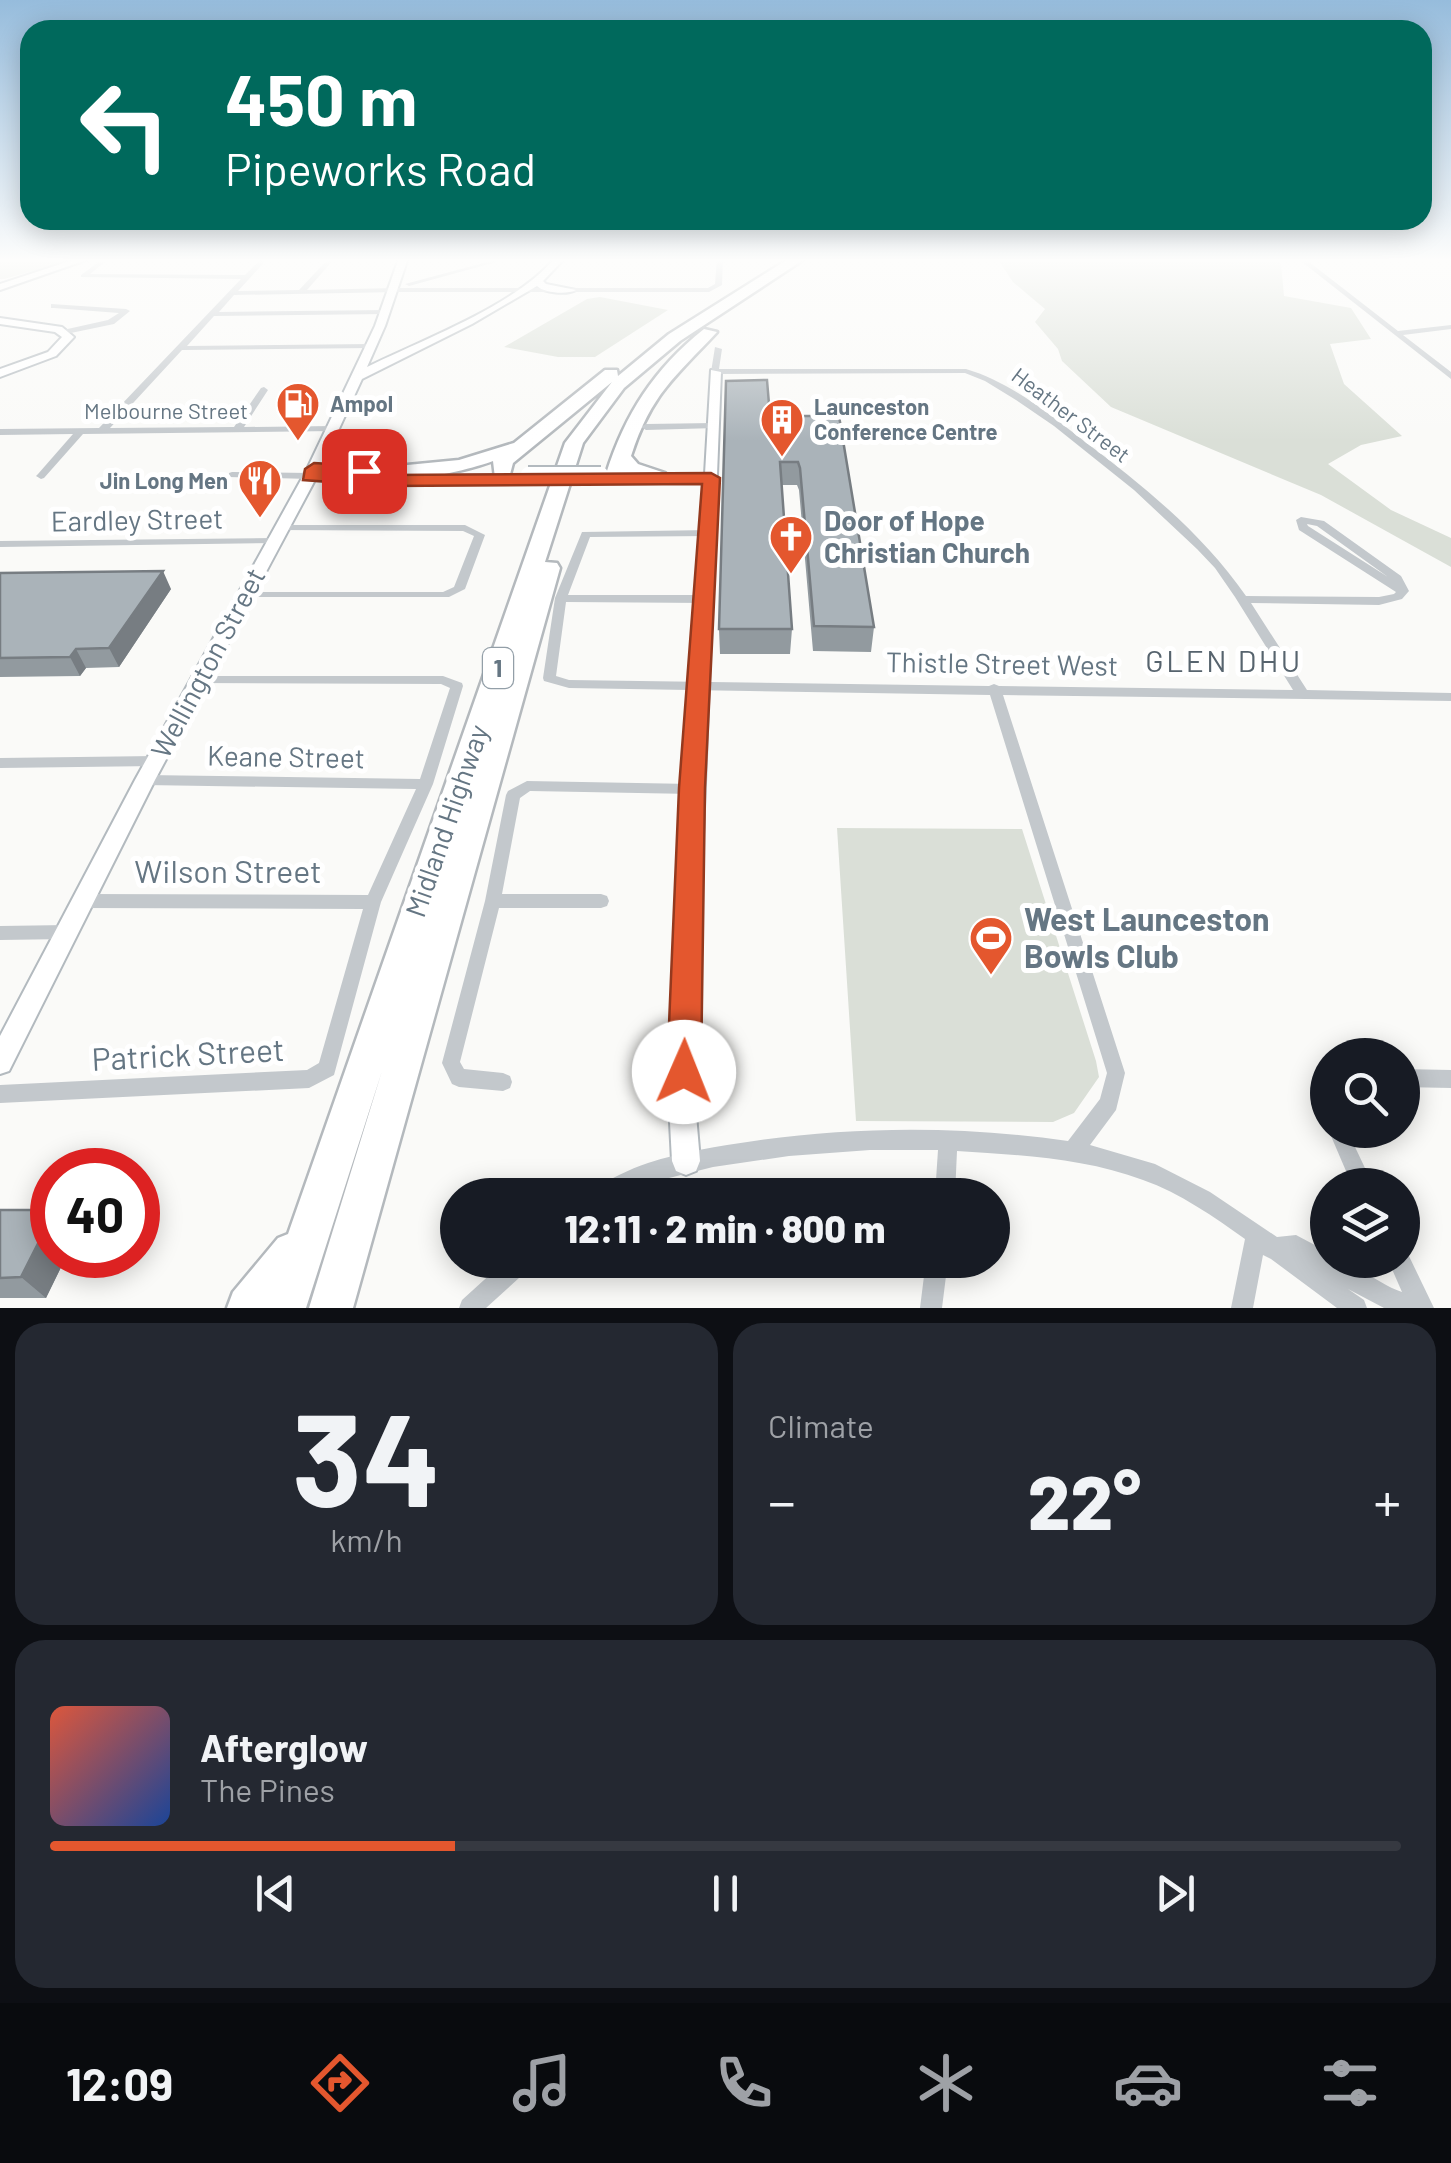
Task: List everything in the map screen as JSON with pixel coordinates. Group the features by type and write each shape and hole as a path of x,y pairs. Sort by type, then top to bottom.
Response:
{"highway":[{"path":"502,474 500,464 534,435 642,352 699,319"},
{"name":"Midland Highway","path":"284,1308 302,1242 574,444 599,404 640,363 709,319"},
{"name":"Midland Highway","path":"331,1308 587,447 615,401 645,370 717,319"},
{"path":"611,472 637,410 660,376 728,319"},
{"path":"392,478 475,463 534,435"},
{"path":"611,472 630,468 656,473"},
{"path":"248,1308 302,1242"}],"main road":[{"name":"Wellington Street","path":"0,1062 150,770 312,472 383,319"},
{"path":"358,376 466,319"},
{"path":"0,321 66,332 68,342 58,351 0,372"},
{"path":"686,1161 684,1043 692,788 710,533 715,372"},
{"path":"312,472 392,478 611,472 711,476"},
{"path":"300,494 334,484 392,478 502,474 583,479 611,472"},
{"path":"656,473 711,476"}],"street":[{"path":"66,332 115,319"},
{"path":"102,431 208,319"},
{"path":"1379,319 1451,376"},
{"path":"1397,333 1451,326"},
{"path":"182,348 370,346"},
{"path":"715,372 718,349"},
{"name":"Heather Street","path":"715,372 980,373 1092,453 1213,559 1302,695"},
{"path":"238,430 264,390"},
{"path":"646,427 714,426"},
{"name":"Melbourne Street","path":"0,432 333,430"},
{"path":"40,476 81,431"},
{"path":"232,475 312,472"},
{"path":"1298,522 1320,523 1397,578 1403,591 1303,528 1298,522"},
{"name":"Eardley Street","path":"0,544 476,530 480,535 458,589 445,595 245,595"},
{"path":"706,599 561,598 589,532 710,533"},
{"path":"1241,599 1379,602 1398,597 1403,591"},
{"name":"Thistle Street West","path":"561,598 548,676 552,680 1451,697"},
{"name":"Patrick Street","path":"0,1094 322,1075 340,1030 373,902 426,784 457,690 456,682 201,680"},
{"path":"994,688 1116,1073 1109,1103 1075,1149"},
{"name":"Keane Street","path":"0,763 426,784"},
{"path":"503,1082 465,1080 451,1070 494,901 511,802 520,788 692,788"},
{"name":"Wilson Street","path":"84,901 373,902"},
{"path":"494,901 601,901"},
{"path":"0,932 67,932"},
{"path":"1420,1078 1451,1079"},
{"path":"946,1178 948,1141"},
{"path":"632,1178 686,1161 840,1144 948,1141 1075,1149 1148,1171 1189,1192 1356,1308"},
{"path":"1263,1243 1296,1246 1393,1300 1404,1304 1419,1302 1408,1278"},
{"path":"1242,1308 1263,1243"},
{"path":"470,1308 502,1278"},
{"path":"932,1308 935,1278"}],"shaded area":[{"path":"552,319 654,319 595,357 558,357 504,347"},
{"path":"1358,319 1371,339 1330,344 1344,384 1402,436 1361,445 1328,464 1391,510 1451,538 1451,567 1321,495 1111,407 1062,361 1058,349 1035,322"},
{"path":"837,828 1022,829 1099,1077 1074,1113 1053,1122 856,1121"}],"building":[{"name":"Door of Hope Christian Church","path":"767,380 770,416 839,416 874,627 814,626 800,468 798,462 780,462 792,629 719,629 726,381"},
{"path":"163,571 109,648 76,649 70,657 0,658 0,573"},
{"path":"0,1210 30,1210 30,1259 21,1277 0,1278"}],"place":[{"name":"Ampol","path":"298,442"},
{"name":"Launceston Conference Centre","path":"782,458"},
{"name":"Jin Long Men","path":"260,519"},
{"name":"Door of Hope Christian Church","path":"791,575"},
{"name":"West Launceston Bowls Club","path":"991,976"}],"district":[{"name":"GLEN DHU","path":"1224,662"}],"route":[{"path":"364,471 314,469 310,476 387,480 711,478 692,788 684,1072"}]}
